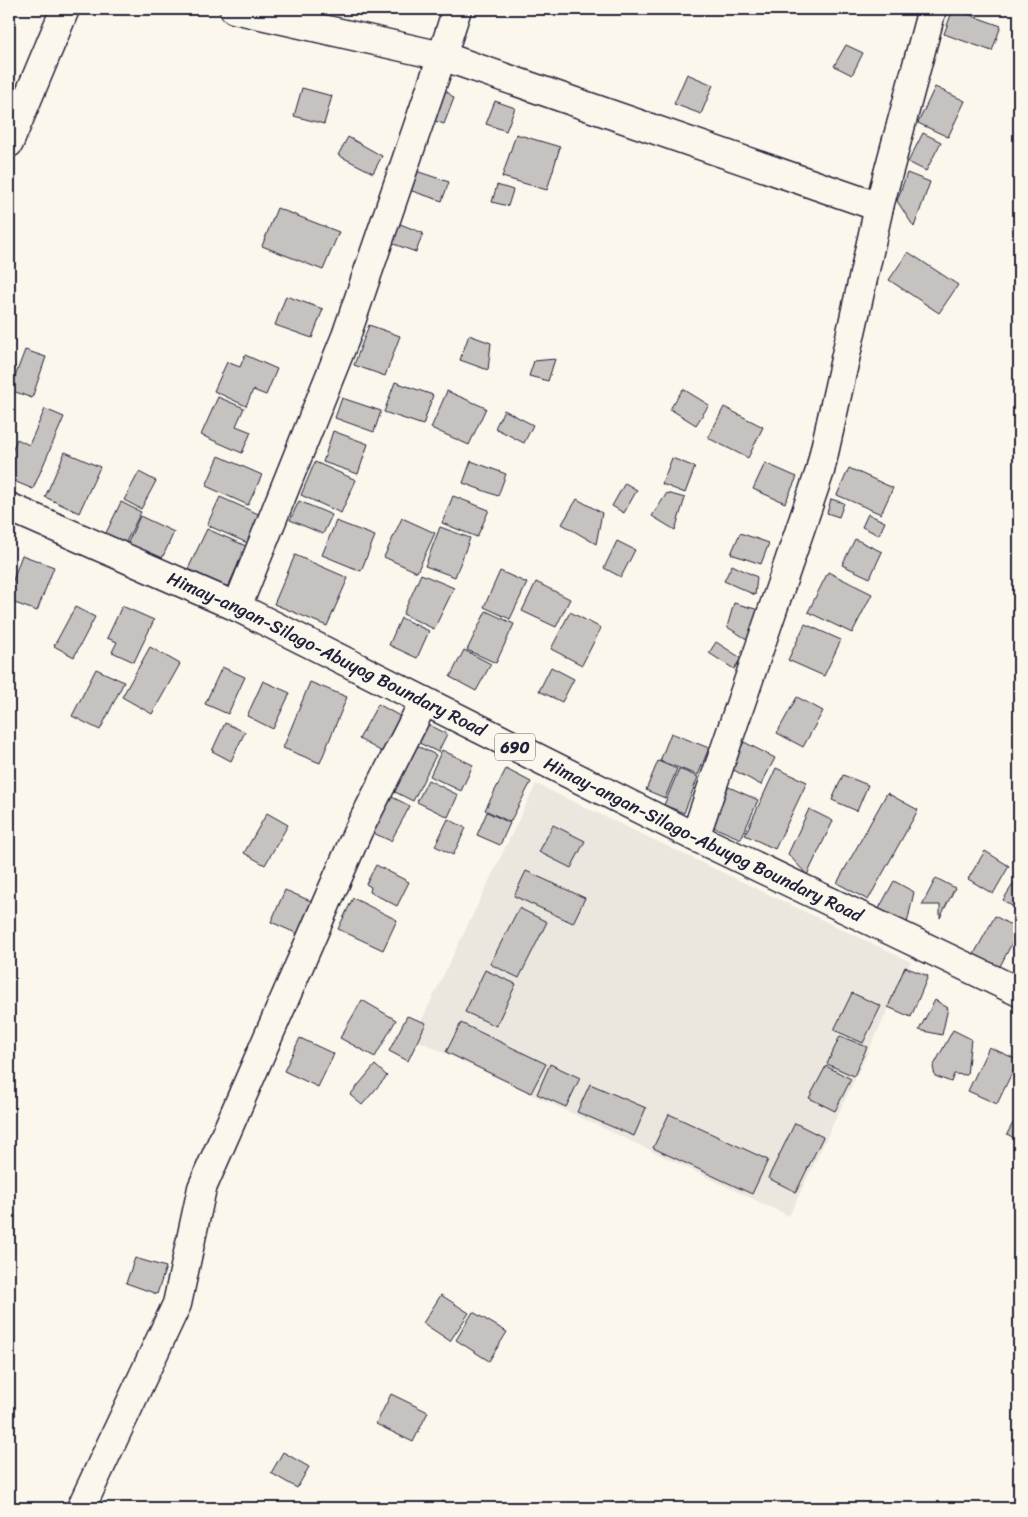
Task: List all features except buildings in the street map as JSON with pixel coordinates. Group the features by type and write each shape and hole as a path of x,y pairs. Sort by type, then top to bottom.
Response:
{"street":[{"path":"9,143 65,9"},
{"path":"234,9 442,56 879,207"},
{"path":"237,607 346,336 457,9"},
{"path":"695,837 820,471 879,207 932,9"},
{"name":"Himay-angan-Silago-Abuyog Boundary Road","path":"9,507 237,607 695,837 1019,992"},
{"path":"81,1508 177,1304 202,1188 358,831 424,701"}],"shaded area":[{"path":"536,784 911,962 789,1216 413,1038"}]}
